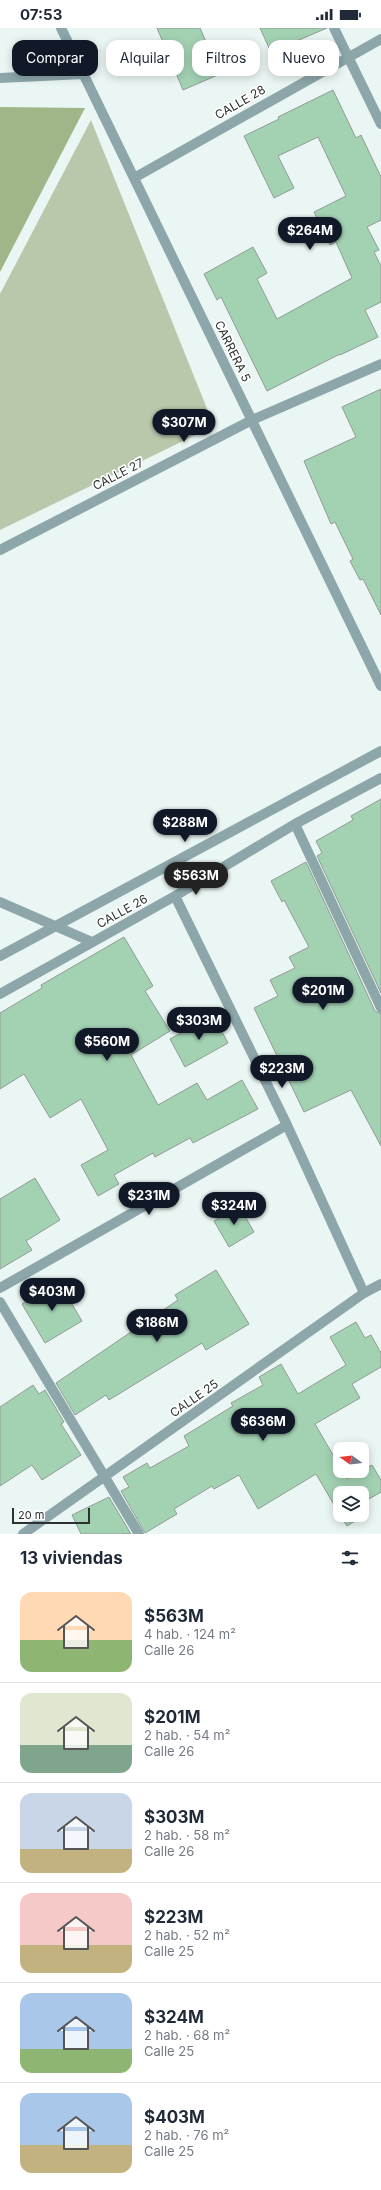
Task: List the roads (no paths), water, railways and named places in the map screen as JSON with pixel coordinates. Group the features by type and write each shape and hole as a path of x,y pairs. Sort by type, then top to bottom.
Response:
{"street":[{"name":"CARRERA 5","path":"61,28 67,40"},
{"path":"334,28 381,124"},
{"name":"CALLE 28","path":"134,178 347,56 381,39"},
{"path":"0,78 42,76"},
{"name":"CARRERA 5","path":"84,76 381,686"},
{"name":"CALLE 27","path":"0,550 252,420 381,364"},
{"name":"CALLE 26","path":"0,956 381,750"},
{"name":"CALLE 26","path":"0,994 175,896 295,824 381,778"},
{"path":"295,824 381,1008"},
{"path":"175,896 287,1125 364,1293"},
{"path":"0,902 92,942"},
{"path":"0,1288 287,1125"},
{"name":"CALLE 25","path":"23,1534 364,1293 381,1284"},
{"path":"0,1302 139,1534"}]}
